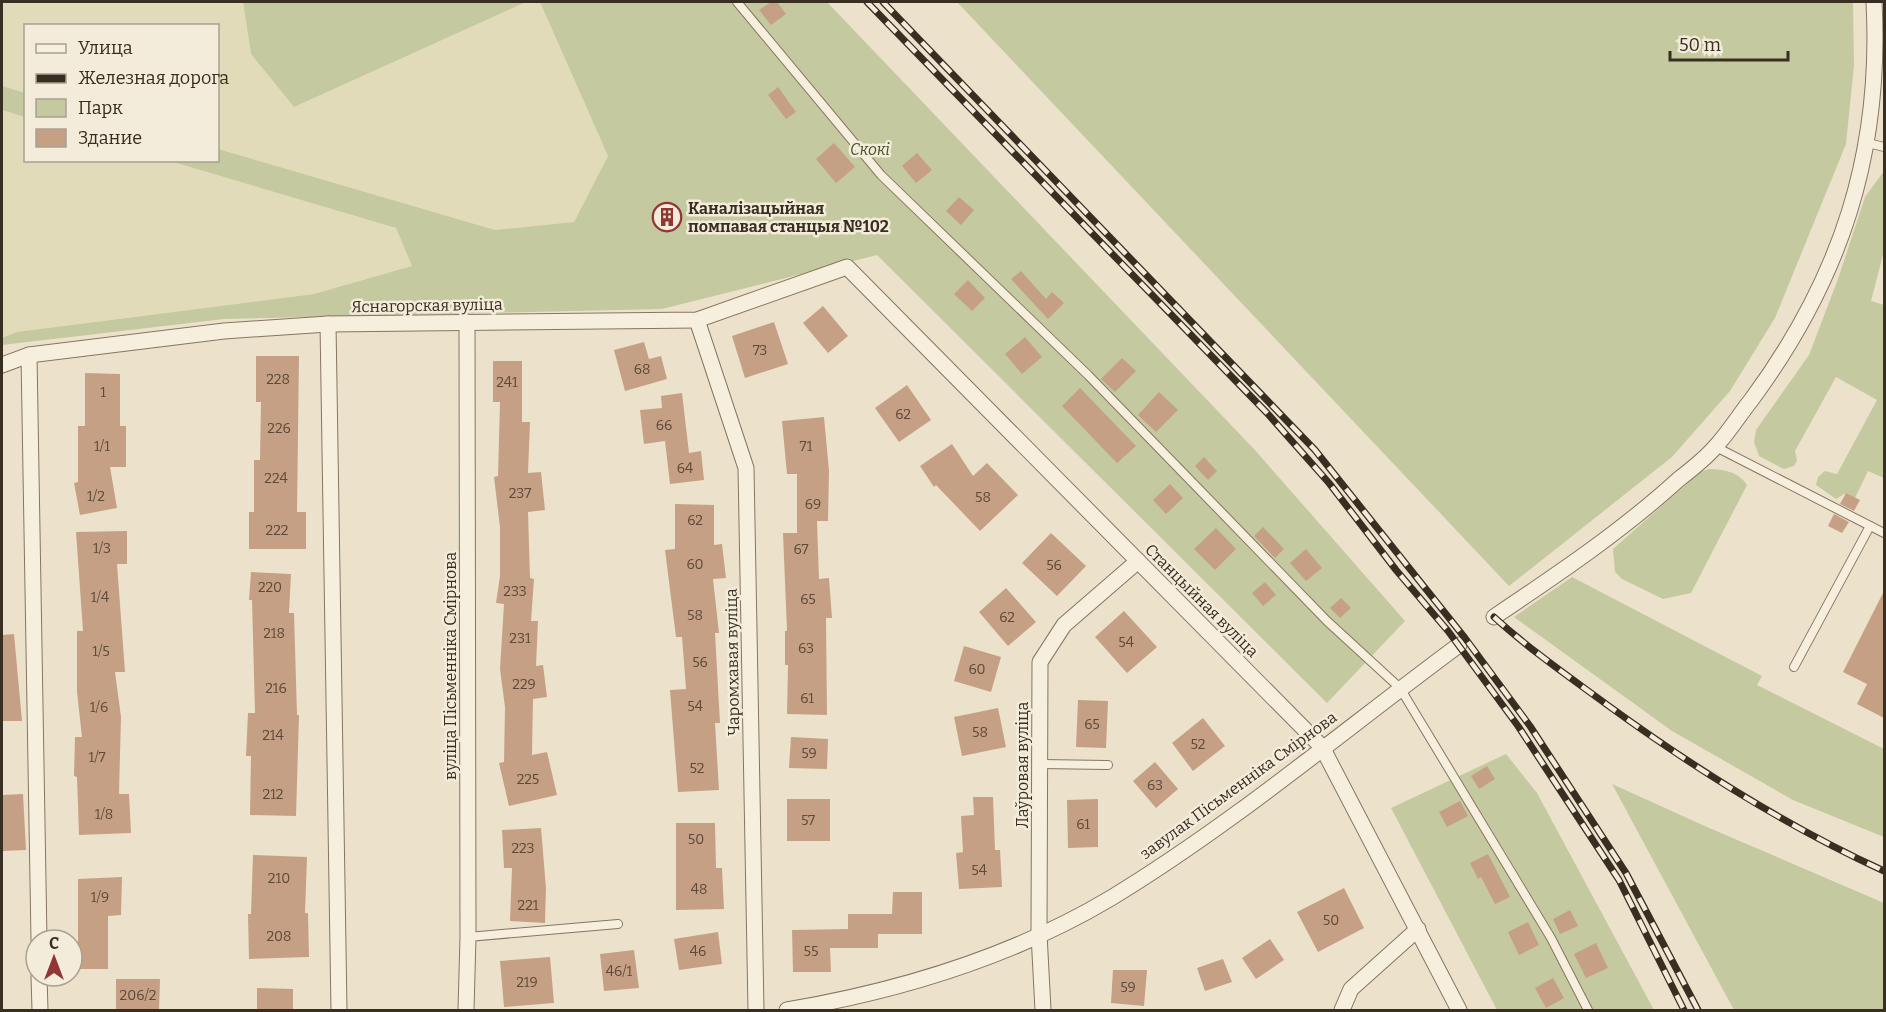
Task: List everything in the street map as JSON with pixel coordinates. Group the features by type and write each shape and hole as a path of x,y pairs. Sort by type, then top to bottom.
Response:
{"street":[{"path":"1494,617 1569,566 1652,504 1716,447 1785,353 1828,274 1868,143 1876,47 1874,2"},
{"name":"Яснагорская вуліца","path":"2,364 28,355 225,331 328,324 697,320 847,267"},
{"name":"Станцыйная вуліца","path":"847,267 1322,747 1460,1011"},
{"name":"Чаромхавая вуліца","path":"697,320 746,468 756,1011"},
{"name":"вуліца Пісьменніка Смірнова","path":"466,1011 468,937 467,322"},
{"path":"328,324 339,1011"},
{"path":"28,355 39,928"},
{"name":"Лаўровая вуліца","path":"1043,1011 1039,934 1040,662 1064,625 1138,561"},
{"name":"завулак Пісьменніка Смірнова","path":"787,1011 839,1001 939,975 1039,934 1109,898 1189,846 1459,645"},
{"path":"1342,1011 1351,989 1418,929"},
{"path":"39,988 40,1011"}],"lane":[{"path":"737,2 881,175 1088,375 1327,621 1400,688 1551,938 1588,1011"},
{"path":"1868,143 1884,147"},
{"path":"1716,447 1884,533"},
{"path":"1794,667 1870,526"},
{"path":"1040,764 1108,765"},
{"path":"468,937 618,924"}],"shaded area":[{"path":"2,2 243,2 251,54 294,107 526,2 540,2 608,156 574,222 495,230 219,149 219,24 24,24 24,93 2,86"},
{"path":"2,110 24,117 24,162 173,162 396,228 412,266 314,294 17,332 2,338"}],"green space":[{"path":"243,2 526,2 294,107 251,54"},
{"name":"Скокі","path":"540,2 827,2 1254,449 1405,621 1327,703 877,255 662,309 224,319 2,345 2,338 17,332 314,294 412,266 396,228 173,162 219,162 219,149 495,230 574,222 608,156"},
{"path":"957,2 1853,2 1854,65 1846,144 1775,318 1730,391 1672,457 1509,586"},
{"path":"2,86 24,93 24,117 2,110"},
{"path":"1884,171 1884,251 1871,301 1884,305 1884,478 1868,471 1855,498 1846,493 1836,499 1816,485 1818,477 1825,471 1837,474 1877,400 1836,377 1795,451 1797,461 1794,466 1784,469 1759,456 1754,442 1756,430 1809,355 1838,279 1865,197"},
{"path":"1709,469 1731,472 1747,485 1691,593 1663,599 1622,579 1615,572 1613,549 1700,472"},
{"path":"1572,577 1762,676 1757,685 1884,749 1884,837 1793,800 1672,731 1514,617"},
{"path":"1506,754 1537,793 1654,1010 1497,1010 1391,808"},
{"path":"1612,784 1884,903 1884,1010 1734,1010"}],"building":[{"path":"771,2 777,2 786,14 771,25 759,10"},
{"path":"778,87 796,112 786,119 768,95"},
{"path":"834,143 855,167 836,183 816,159"},
{"path":"917,153 932,170 916,183 902,166"},
{"path":"959,197 974,210 961,225 946,211"},
{"path":"1021,271 1046,299 1052,292 1064,303 1048,319 1011,279"},
{"path":"968,280 985,298 972,311 954,294"},
{"path":"823,306 848,336 828,353 803,323"},
{"path":"774,322 788,364 745,378 732,336"},
{"path":"1025,337 1042,357 1022,374 1005,354"},
{"path":"644,342 649,359 661,356 667,379 625,391 614,350"},
{"path":"256,356 299,356 297,512 306,512 306,549 249,549 249,512 254,512 254,460 260,460 261,402 256,402"},
{"path":"1122,358 1136,371 1115,392 1101,379"},
{"path":"493,361 522,361 522,422 530,422 528,473 541,472 545,510 528,512 530,578 534,579 531,621 538,621 536,666 543,665 547,697 533,699 532,755 547,752 557,795 509,806 499,763 504,762 505,707 500,669 504,604 496,603 500,576 500,527 494,477 498,476 500,402 493,402"},
{"path":"85,373 120,374 120,426 126,426 126,467 110,467 117,508 80,515 74,483 78,482 78,426 85,426"},
{"path":"907,385 931,420 899,442 875,408"},
{"path":"1080,388 1136,446 1117,463 1062,406"},
{"path":"1159,392 1178,410 1156,432 1138,415"},
{"path":"682,393 689,453 701,451 704,480 670,484 665,441 644,444 640,410 662,408 661,396"},
{"path":"824,417 829,471 828,521 817,521 819,579 829,578 832,618 826,618 827,715 787,714 788,665 785,665 785,631 787,631 783,533 797,533 797,474 787,474 782,421"},
{"path":"952,444 973,476 987,463 1018,495 980,531 936,485 934,487 920,466"},
{"path":"1204,457 1217,471 1208,480 1195,466"},
{"path":"1170,484 1183,498 1166,514 1153,500"},
{"path":"1846,493 1860,500 1854,511 1840,504"},
{"path":"675,504 714,505 714,545 722,544 726,578 713,579 719,633 715,633 720,723 715,723 719,790 678,792 670,690 686,689 682,637 676,637 665,550 675,549"},
{"path":"1834,514 1849,522 1842,533 1828,526"},
{"path":"1263,527 1284,549 1275,558 1254,536"},
{"path":"1216,528 1236,549 1215,570 1194,549"},
{"path":"127,531 127,564 117,564 125,672 115,672 121,717 119,794 129,794 131,833 79,835 77,777 74,776 75,737 82,737 77,692 77,631 83,631 76,532"},
{"path":"1051,533 1086,566 1057,596 1022,563"},
{"path":"1306,549 1322,568 1306,581 1290,563"},
{"path":"251,572 291,574 289,613 294,613 297,715 299,715 296,816 250,815 251,756 246,756 248,713 255,713 252,600 249,600"},
{"path":"1265,582 1276,595 1263,606 1252,593"},
{"path":"1006,588 1036,622 1008,646 979,612"},
{"path":"1884,591 1884,718 1857,704 1867,684 1843,672"},
{"path":"1341,598 1351,608 1340,618 1330,608"},
{"path":"1124,611 1157,647 1127,673 1095,637"},
{"path":"14,634 22,721 2,721 2,635"},
{"path":"964,646 1001,657 991,692 954,681"},
{"path":"1078,700 1108,701 1106,748 1076,747"},
{"path":"998,708 1006,747 962,756 954,717"},
{"path":"1203,718 1225,746 1193,771 1172,743"},
{"path":"791,737 828,739 827,769 789,768"},
{"path":"1155,762 1178,789 1156,808 1133,781"},
{"path":"1487,766 1495,779 1479,789 1471,776"},
{"path":"23,794 26,850 2,851 2,795"},
{"path":"973,797 993,797 995,850 1000,850 1002,887 959,889 956,853 963,852 961,816 974,815"},
{"path":"787,799 830,799 830,841 787,841"},
{"path":"1098,799 1098,847 1068,848 1067,800"},
{"path":"1460,801 1468,816 1447,827 1439,812"},
{"path":"676,823 715,823 716,868 722,868 724,909 676,910"},
{"path":"541,828 546,888 545,923 510,921 512,868 504,868 502,830"},
{"path":"1488,854 1510,897 1495,904 1481,877 1478,879 1470,863"},
{"path":"253,855 307,857 305,913 308,913 309,957 249,959 248,914 251,914"},
{"path":"122,877 121,915 108,916 108,969 84,969 84,928 78,928 78,879"},
{"path":"1344,888 1364,928 1318,952 1297,912"},
{"path":"893,892 922,892 922,934 878,934 878,948 830,948 831,972 793,972 792,930 848,929 848,914 892,914"},
{"path":"1570,910 1578,926 1560,934 1553,919"},
{"path":"1528,922 1539,945 1519,955 1508,932"},
{"path":"718,932 722,964 679,970 674,939"},
{"path":"1270,939 1284,960 1256,979 1242,958"},
{"path":"1596,943 1608,968 1586,978 1574,954"},
{"path":"634,950 639,988 604,991 600,954"},
{"path":"550,957 554,1003 504,1007 500,961"},
{"path":"1223,959 1232,982 1205,991 1197,968"},
{"path":"1113,970 1147,970 1144,1006 1111,1003"},
{"path":"1553,978 1564,998 1546,1008 1535,988"},
{"path":"116,979 160,979 159,1011 116,1011"},
{"path":"257,988 293,989 293,1011 257,1011"}],"railway":[{"path":"867,2 1267,413 1329,483 1396,570 1448,631 1518,726 1619,880 1684,1010"},
{"path":"883,2 1315,450 1465,638 1530,726 1626,873 1698,1010"},
{"path":"1494,617 1563,673 1639,728 1707,773 1812,835 1884,871"}],"place":[{"name":"Каналізацыйная помпавая станцыя №102","path":"667,217"}]}
